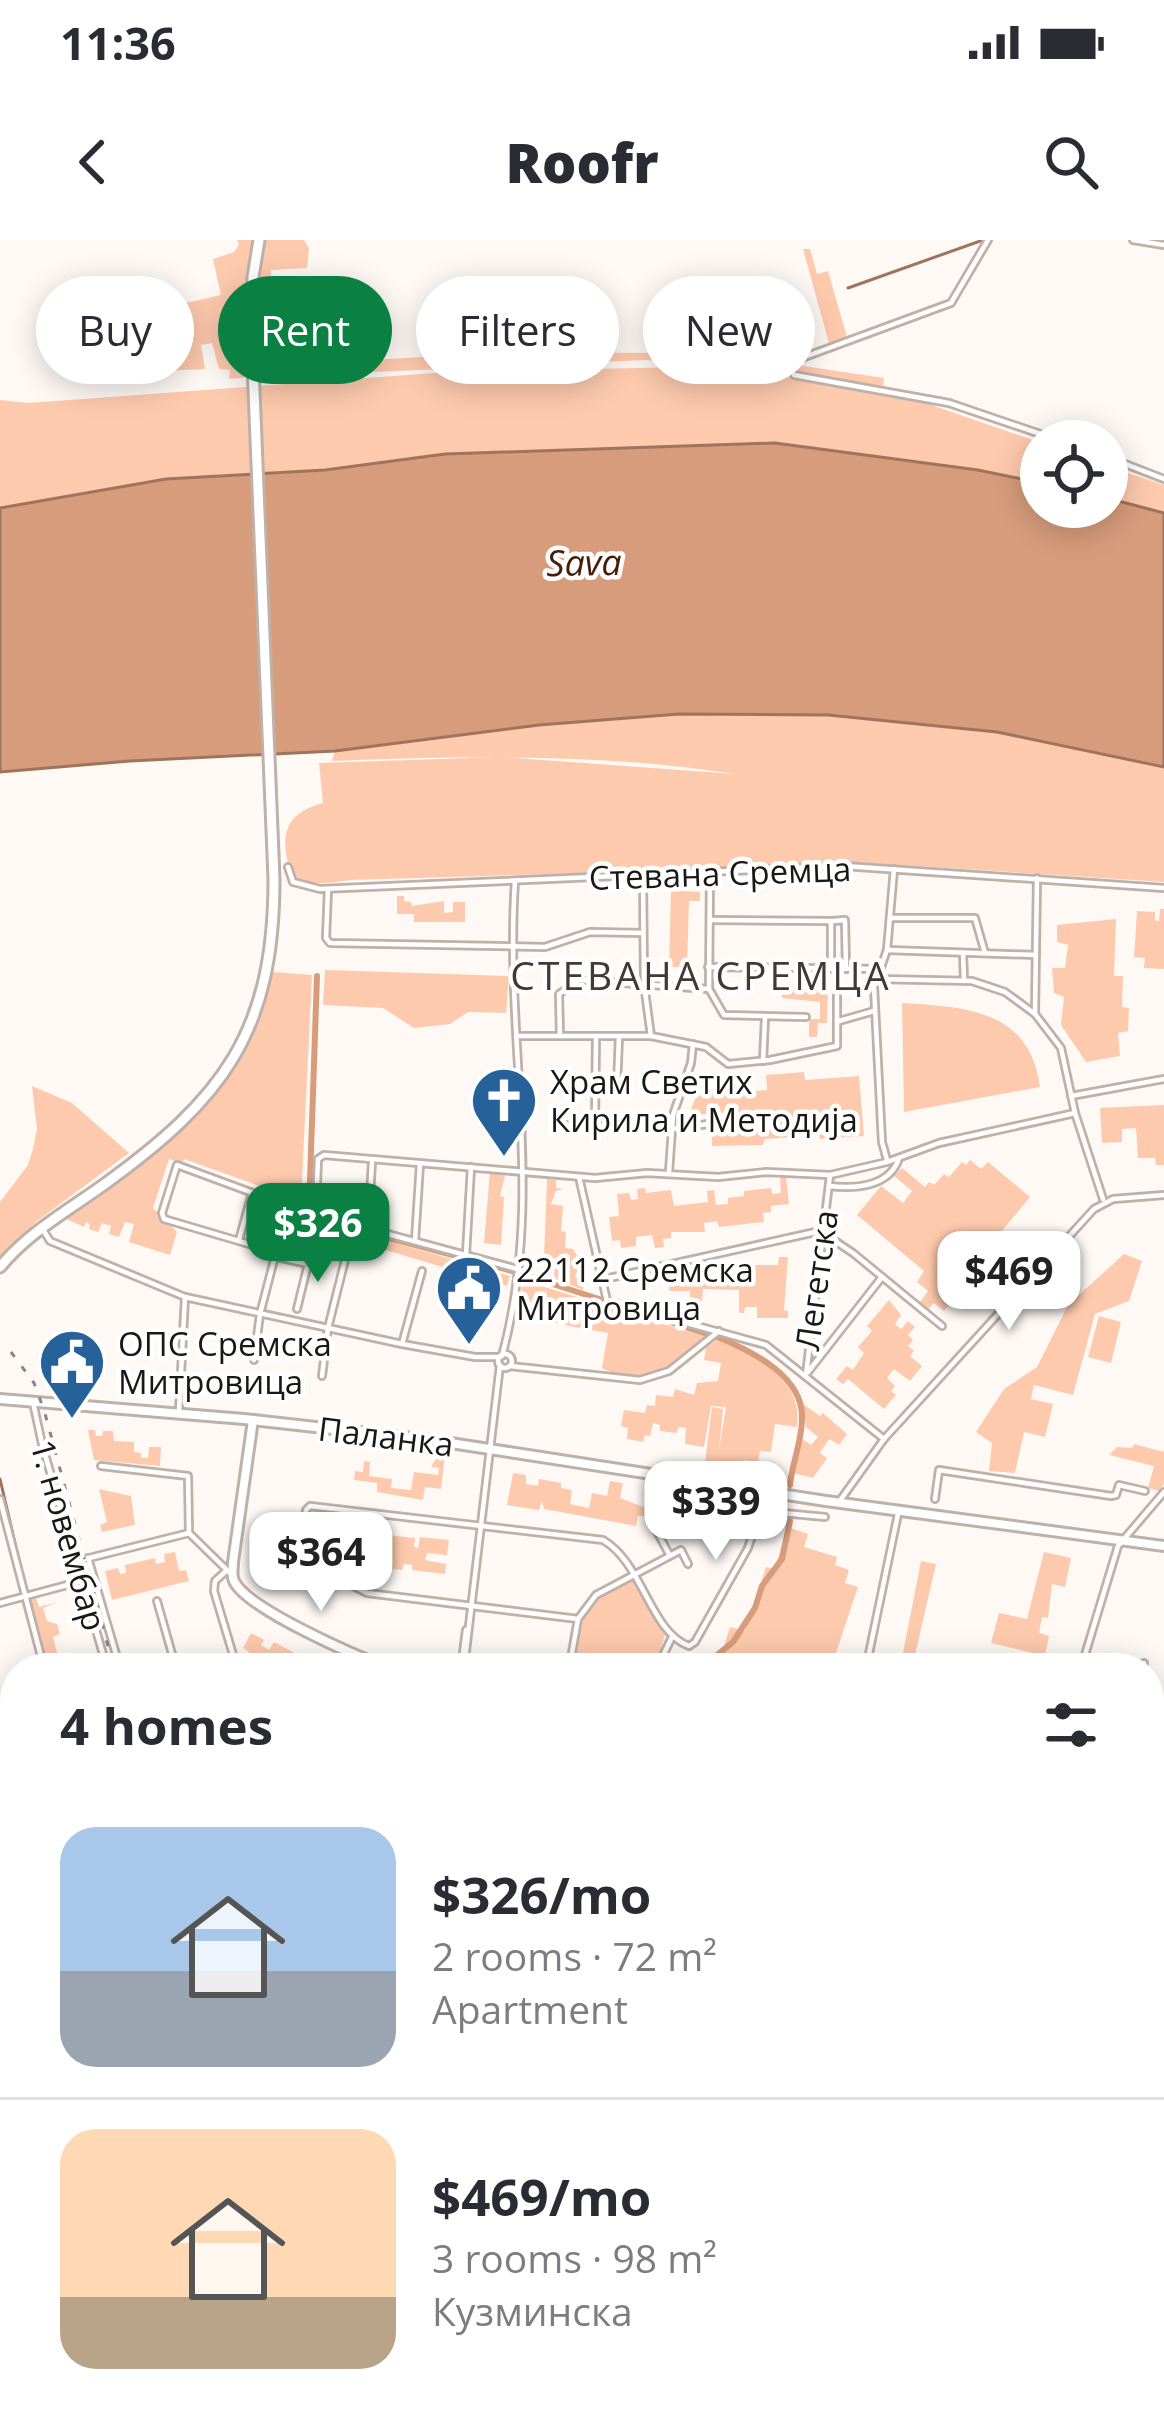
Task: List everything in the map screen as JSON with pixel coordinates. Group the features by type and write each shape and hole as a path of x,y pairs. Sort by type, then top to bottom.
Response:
{"main road":[{"path":"0,1267 42,1228 142,1157 197,1107 226,1073 250,1029 268,974 273,859 252,295 259,240"},
{"name":"Паланка","path":"0,1399 254,1420 491,1448 1164,1546"},
{"path":"254,1420 229,1573 247,1595 350,1653"}],"street":[{"path":"815,353 951,303 988,240"},
{"path":"1133,240 1164,245"},
{"path":"815,379 949,403 1020,427"},
{"path":"1128,465 1164,479"},
{"name":"Стевана Сремца","path":"328,889 844,866 1164,887"},
{"path":"288,867 295,883 328,889 328,942 553,946 590,932 643,933"},
{"path":"887,1162 875,1010 894,869"},
{"path":"709,988 710,873"},
{"path":"643,876 644,984 650,1036"},
{"path":"1035,1014 1037,878"},
{"path":"465,1653 479,1524 521,1270 525,1170 514,881"},
{"path":"890,918 975,918 985,953"},
{"path":"710,920 845,920 846,969"},
{"path":"831,921 831,969"},
{"path":"886,950 1036,955"},
{"path":"963,953 964,980"},
{"path":"709,967 881,969"},
{"path":"560,1036 557,1001 572,982 586,979 709,988 722,1015 806,1017"},
{"path":"878,979 964,980 999,989 1035,1014 1060,1048 1104,1202"},
{"path":"518,1036 650,1036 706,1047 728,1064 763,1060 836,1046 837,996"},
{"path":"839,1022 875,1010"},
{"path":"763,1060 765,1016"},
{"path":"596,1036 596,1126"},
{"path":"596,1090 612,1090 617,1085 619,1036"},
{"path":"669,1175 675,1108 692,1064 692,1044"},
{"path":"1071,1096 1164,1079"},
{"path":"521,1270 317,1213 318,1159 324,1155 579,1177 830,1175 939,1143 1075,1113"},
{"path":"672,1129 715,1124"},
{"path":"562,1125 652,1126"},
{"name":"Легетска","path":"829,1186 881,1181 899,1158"},
{"path":"368,1228 372,1160"},
{"path":"415,1240 420,1164"},
{"path":"254,1360 260,1314 275,1254 287,1218 287,1204 177,1165 162,1213 167,1221 239,1240 275,1254 308,1264 297,1309"},
{"path":"466,1255 471,1167"},
{"name":"Легетска","path":"806,1375 830,1175"},
{"path":"579,1177 604,1298 766,1345 884,1439"},
{"path":"239,1240 253,1192"},
{"path":"838,1502 884,1439 1104,1202 1164,1195"},
{"path":"42,1228 50,1241 185,1297 535,1367 640,1380 669,1371 719,1331"},
{"path":"600,1280 804,1232 824,1232 942,1326"},
{"path":"322,1376 328,1328 347,1252"},
{"path":"402,1344 422,1271"},
{"path":"806,1375 882,1277"},
{"path":"179,1413 185,1297"},
{"name":"1. новембар","path":"33,1402 103,1653"},
{"path":"100,1466 188,1475 189,1533 229,1573 215,1581 214,1591 233,1653"},
{"path":"935,1499 939,1470 1111,1496 1119,1485 1145,1491"},
{"path":"738,1487 740,1499 761,1508 825,1517"},
{"path":"846,1490 856,1504"},
{"path":"1087,1653 1122,1540 1164,1492"},
{"path":"0,1499 40,1653"},
{"path":"578,1618 368,1593 306,1564 299,1553 306,1510 310,1506 603,1540 624,1554 672,1637 686,1646 695,1642 748,1548 761,1508"},
{"path":"869,1653 899,1508"},
{"path":"655,1528 670,1556"},
{"path":"77,1562 189,1533"},
{"path":"572,1653 578,1618 596,1595 681,1550 688,1564"},
{"name":"1. новембар","path":"88,1558 116,1653"},
{"path":"0,1603 82,1581"},
{"path":"157,1601 172,1653"},
{"path":"664,1653 672,1637"}],"shaded area":[{"path":"237,240 257,240 256,276 218,276 218,282 213,259 234,252"},
{"path":"262,240 304,240 309,248 307,268 271,270 271,276 258,276"},
{"path":"803,249 810,249 817,274 828,271 848,340 830,347 815,276 810,276"},
{"path":"218,296 218,365 212,343 201,345 205,369 194,370 194,301"},
{"path":"619,353 643,353 643,360 619,361"},
{"path":"416,357 416,370 392,371 392,359"},
{"path":"619,368 643,368 643,384 815,381 920,401 1020,436 1020,479 775,443 445,454 325,470 166,479 0,508 0,400 28,403 285,384 392,384 392,376 416,374 416,384 619,384"},
{"path":"815,368 884,378 883,386 815,375"},
{"path":"1128,473 1164,485 1164,513 1128,504"},
{"path":"679,714 828,715 997,732 1164,767 1164,882 838,861 321,883 306,882 290,872 285,847 288,829 297,815 323,803 319,763 489,757 332,761 335,751 539,725","holes":["510,758 635,762 735,774"]},
{"path":"671,890 700,892 700,901 689,901 687,967 669,967"},
{"path":"397,896 404,896 412,906 444,901 444,913 453,912 453,902 465,902 465,922 414,922 414,914 397,914"},
{"path":"1160,909 1164,909 1164,969 1144,968 1145,958 1134,957 1137,911 1155,912 1159,921"},
{"path":"1116,919 1114,976 1123,976 1122,1007 1129,1008 1128,1031 1118,1033 1120,1056 1086,1062 1061,1025 1064,997 1054,993 1052,968 1065,968 1068,945 1057,942 1057,925"},
{"path":"325,970 509,976 506,1013 468,1012 450,1024 414,1028 383,1008 323,1005"},
{"path":"273,972 312,975 301,1201 184,1159 182,1163 169,1159 153,1208 177,1232 170,1255 129,1242 134,1224 125,1222 119,1237 109,1234 111,1226 102,1223 98,1232 86,1222 84,1227 64,1218 171,1138 218,1091 253,1035"},
{"path":"804,982 828,983 827,1023 818,1023 817,1037 809,1037 809,1019 820,1019 820,1002 782,998 782,989 804,990"},
{"path":"902,1003 972,1011 1009,1028 1034,1061 1040,1087 904,1112"},
{"path":"804,1072 805,1080 859,1076 864,1136 820,1139 819,1135 765,1139 763,1145 712,1146 712,1134 745,1133 745,1118 726,1118 725,1113 689,1115 697,1094 709,1099 714,1086 728,1085 729,1093 767,1090 766,1075"},
{"path":"32,1086 72,1103 129,1153 37,1221 0,1258 0,1202 28,1165 37,1129"},
{"path":"1164,1105 1164,1165 1156,1165 1155,1158 1138,1158 1136,1128 1122,1129 1122,1142 1102,1143 1100,1108"},
{"path":"970,1160 981,1169 988,1162 1030,1197 1001,1232 1015,1245 1005,1257 999,1253 989,1266 955,1239 944,1254 966,1273 941,1298 949,1305 944,1311 934,1303 928,1309 920,1302 928,1291 917,1282 924,1271 857,1215 881,1186 903,1203 912,1191 894,1176 902,1168 925,1187 944,1174 949,1177"},
{"path":"490,1171 506,1172 500,1196 504,1197 501,1245 484,1243"},
{"path":"780,1176 786,1176 789,1204 771,1206 771,1212 763,1213 764,1222 719,1227 717,1221 704,1223 705,1232 671,1232 671,1238 663,1239 664,1247 655,1248 652,1235 636,1237 636,1246 621,1248 620,1240 612,1241 609,1217 619,1216 617,1194 629,1193 631,1200 638,1199 637,1189 645,1188 646,1193 671,1190 674,1206 708,1202 707,1191 714,1190 716,1205 728,1204 728,1198 744,1196 744,1191 771,1188 772,1194 781,1193"},
{"path":"547,1179 556,1180 556,1188 563,1189 556,1191 551,1204 563,1206 565,1248 573,1249 581,1262 575,1277 584,1279 583,1290 554,1278 555,1259 544,1257"},
{"path":"307,1211 316,1220 510,1276 507,1286 321,1231 313,1255 303,1252 311,1224 303,1218"},
{"path":"1124,1254 1142,1261 1129,1301 1095,1314 1073,1395 1034,1385 1031,1399 1053,1404 1045,1437 1024,1432 1015,1473 989,1471 992,1443 976,1432 1004,1389 1037,1367 1068,1305"},
{"path":"779,1257 788,1257 784,1310 788,1318 757,1318 757,1307 745,1307 739,1313 739,1290 703,1289 702,1302 690,1302 690,1291 669,1291 669,1277 731,1277 742,1273 742,1265 778,1265"},
{"path":"522,1280 709,1338 659,1371 631,1377 617,1374 602,1368 608,1333 520,1315"},
{"path":"889,1300 901,1315 895,1324 901,1329 908,1321 915,1327 908,1335 913,1340 908,1346 914,1351 910,1356 922,1366 910,1381 894,1369 887,1378 896,1395 884,1409 848,1379 843,1384 836,1379 847,1366 853,1370 864,1353 858,1347 872,1331 867,1326"},
{"path":"1099,1316 1121,1322 1111,1363 1088,1357"},
{"path":"718,1339 761,1362 785,1382 797,1410 797,1427 775,1424 771,1452 760,1451 758,1462 744,1460 743,1465 717,1461 714,1479 703,1478 712,1407 723,1409 719,1450 726,1407 711,1406 704,1447 685,1444 686,1428 678,1427 677,1433 660,1431 660,1425 653,1423 643,1442 627,1439 628,1428 621,1426 624,1410 645,1413 647,1405 655,1406 656,1395 673,1397 675,1389 694,1395 697,1383 718,1381 721,1363 704,1360 706,1348"},
{"path":"803,1404 820,1416 823,1413 847,1434 839,1445 829,1439 820,1453 827,1458 813,1478 793,1473 801,1438 811,1445 818,1437 806,1427"},
{"path":"88,1430 95,1430 96,1436 113,1431 114,1441 134,1442 134,1452 141,1453 141,1458 148,1458 149,1447 161,1447 160,1466 94,1460"},
{"path":"1134,1444 1164,1452 1164,1484 1159,1491 1148,1488 1154,1466 1109,1455 1117,1447"},
{"path":"439,1454 445,1455 441,1489 425,1487 423,1500 377,1492 377,1483 354,1480 355,1471 363,1472 364,1461 370,1462 369,1476 392,1479 391,1488 411,1490 414,1472 438,1475 439,1468 431,1467"},
{"path":"513,1473 526,1475 526,1484 538,1486 539,1479 561,1483 561,1488 572,1490 570,1504 589,1508 592,1493 607,1496 610,1481 623,1483 620,1498 646,1508 645,1516 638,1516 636,1526 544,1509 542,1501 539,1510 507,1505"},
{"path":"99,1489 131,1496 135,1525 102,1532 100,1525 107,1522"},
{"path":"326,1527 360,1531 360,1543 366,1543 367,1534 380,1536 379,1545 385,1546 387,1535 415,1538 418,1548 420,1537 449,1540 447,1555 427,1553 425,1560 446,1564 445,1574 412,1570 412,1565 404,1564 402,1570 371,1566 371,1561 352,1559 352,1548 333,1546 333,1538 319,1536"},
{"path":"788,1527 808,1534 804,1547 837,1557 835,1565 849,1570 845,1583 858,1587 836,1653 722,1653 730,1627 745,1631 766,1567 774,1569"},
{"path":"175,1552 179,1571 186,1570 189,1581 112,1600 105,1571 118,1568 120,1574 126,1573 125,1565 155,1558 156,1564 165,1562 164,1554"},
{"path":"1044,1552 1071,1558 1065,1587 1052,1584 1048,1618 1042,1617 1039,1633 1049,1636 1046,1653 991,1643 999,1613 1027,1619"},
{"path":"921,1561 936,1564 915,1653 903,1653"},
{"path":"633,1577 666,1631 660,1653 578,1653 582,1620 602,1593"},
{"path":"36,1598 39,1607 58,1602 43,1608 47,1621 57,1624 60,1634 53,1637 57,1653 44,1653 30,1599"},
{"path":"251,1633 264,1640 261,1645 269,1650 274,1642 295,1653 248,1653 243,1648"}],"water":[{"name":"Sava","path":"775,443 1020,479 1020,528 1128,528 1128,504 1164,513 1164,767 997,732 828,715 679,714 539,725 335,751 0,772 0,508 166,479 325,470 445,454"}],"waterway":[{"path":"848,288 983,240"},
{"path":"317,976 309,1210 318,1219 516,1272"},
{"path":"525,1275 710,1335"},
{"path":"718,1337 773,1367 794,1390 802,1419 790,1485"},
{"path":"0,1479 21,1569"},
{"path":"719,1653 733,1642 782,1559 790,1521"},
{"path":"41,1647 43,1653"}],"railway":[{"path":"11,1352 34,1383 44,1410 110,1653"}],"place":[{"name":"Храм Светих Кирила и Методија","path":"504,1159"},
{"name":"22112 Сремска Митровица","path":"469,1347"},
{"name":"ОПС Сремска Митровица","path":"72,1421"}],"district":[{"name":"СТЕВАНА СРЕМЦА","path":"701,974"}]}
